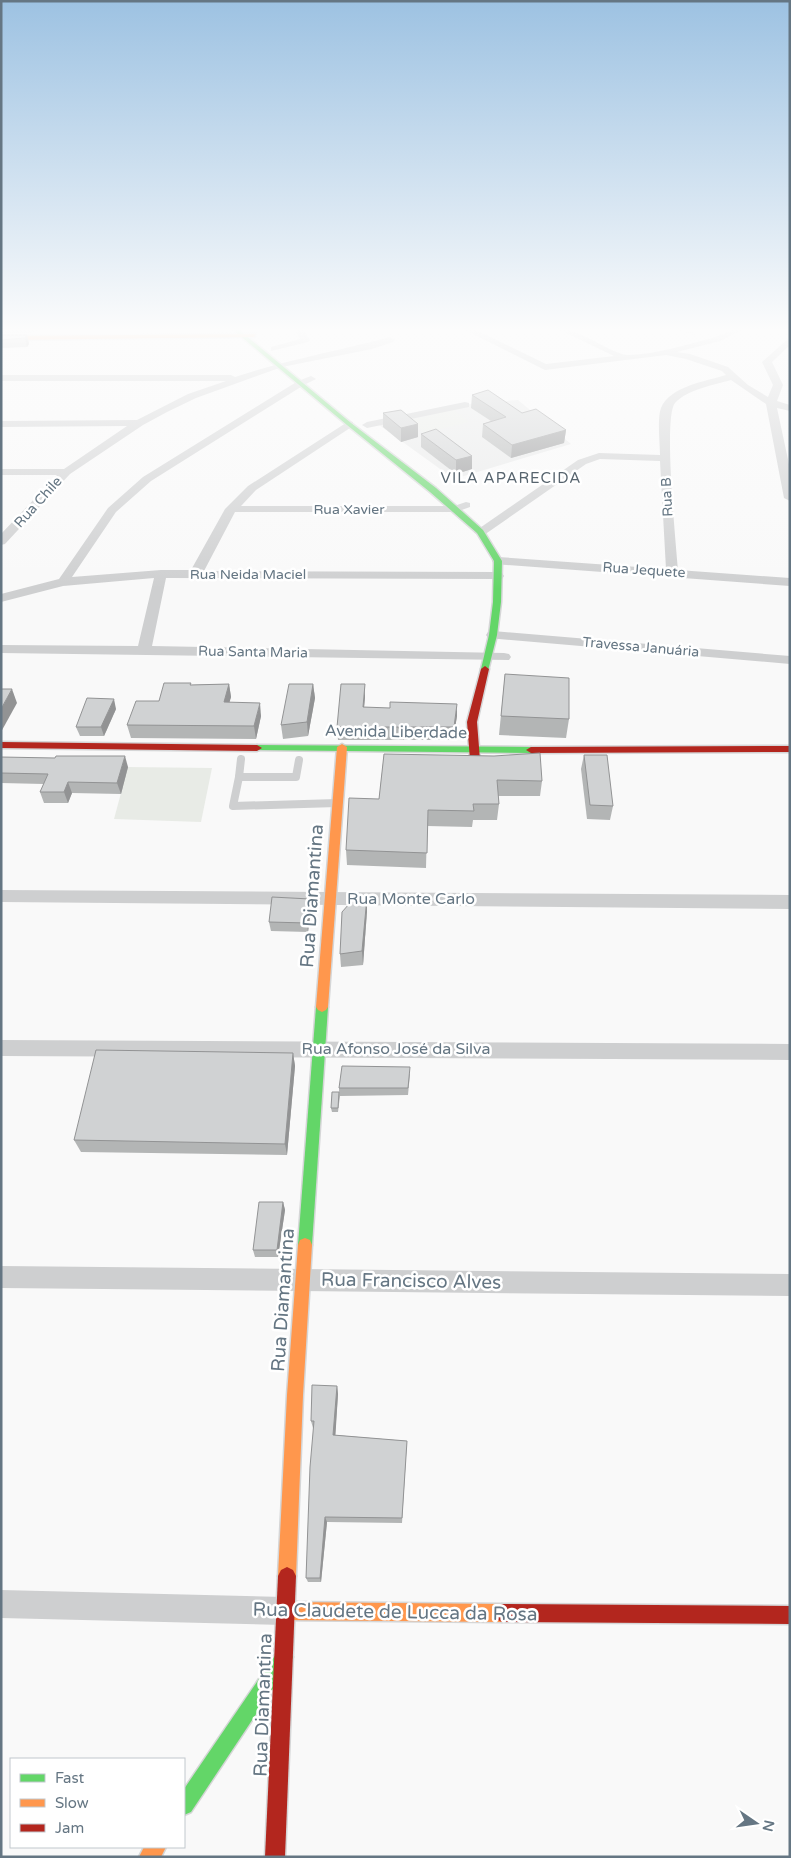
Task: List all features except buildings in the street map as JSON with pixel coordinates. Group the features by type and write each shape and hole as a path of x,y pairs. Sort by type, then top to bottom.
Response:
{"main road":[{"path":"341,416 349,424 461,507"},
{"path":"354,416 484,529 505,561 512,576"},
{"path":"476,755 472,722 492,635 498,576 505,561"},
{"path":"503,662 508,632"},
{"path":"476,755 485,732"},
{"name":"Avenida Liberdade","path":"1,745 342,747 579,760 694,761"},
{"name":"Rua Diamantina","path":"274,1857 284,1657 284,1611 302,1279 342,747"},
{"path":"577,748 579,760"},
{"name":"Avenida Liberdade","path":"184,759 340,760 476,755 577,748 790,749"},
{"name":"Rua Claudete de Lucca da Rosa","path":"284,1611 790,1615"},
{"path":"185,1804 284,1657"}],"street":[{"name":"Rua Chile","path":"1,541 66,472 139,423 153,416"},
{"path":"63,582 112,510 146,480 250,416"},
{"path":"367,425 413,416"},
{"name":"Rua B","path":"666,416 665,458 672,572"},
{"path":"774,416 785,459 790,498"},
{"path":"1,424 139,423"},
{"path":"196,573 231,509 252,488 349,424"},
{"path":"484,529 582,462 600,456 665,458"},
{"path":"1,472 66,472"},
{"name":"Rua Xavier","path":"231,509 461,507"},
{"name":"Rua Jequete","path":"505,561 790,582"},
{"path":"144,650 161,574"},
{"name":"Rua Neida Maciel","path":"1,598 63,582 161,574 498,576"},
{"name":"Travessa Januária","path":"492,635 508,632 790,660"},
{"name":"Rua Santa Maria","path":"3,653 144,650 487,657 503,662"},
{"name":"Rua Monte Carlo","path":"1,896 790,902"},
{"name":"Rua Afonso José da Silva","path":"1,1048 319,1048 790,1052"},
{"name":"Rua Francisco Alves","path":"1,1277 790,1286"},
{"name":"Rua Claudete de Lucca da Rosa","path":"1,1604 284,1611"}],"lane":[{"path":"241,759 234,806 337,803"},
{"path":"239,777 296,777 299,760"}],"shaded area":[{"path":"404,416 537,416 571,444 454,479 375,422"},
{"path":"428,416 461,416 469,422 424,433 409,421"},
{"path":"128,767 212,768 201,822 114,819"}],"traffic: fast":[{"path":"339,416 433,490 480,532 498,561 497,602 493,635 485,669"},
{"path":"257,748 531,750"},
{"path":"305,1245 322,1007"},
{"path":"185,1804 284,1657"}],"traffic: slow":[{"path":"322,1007 342,747"},
{"path":"287,1576 295,1395 305,1245"},
{"path":"284,1611 502,1613"},
{"path":"149,1857 155,1848"}],"traffic: jam":[{"path":"475,760 472,722 485,669"},
{"path":"1,745 257,748"},
{"path":"531,750 790,749"},
{"path":"275,1857 287,1576"},
{"path":"502,1613 790,1615"}],"district":[{"name":"VILA APARECIDA","path":"511,478"}]}
